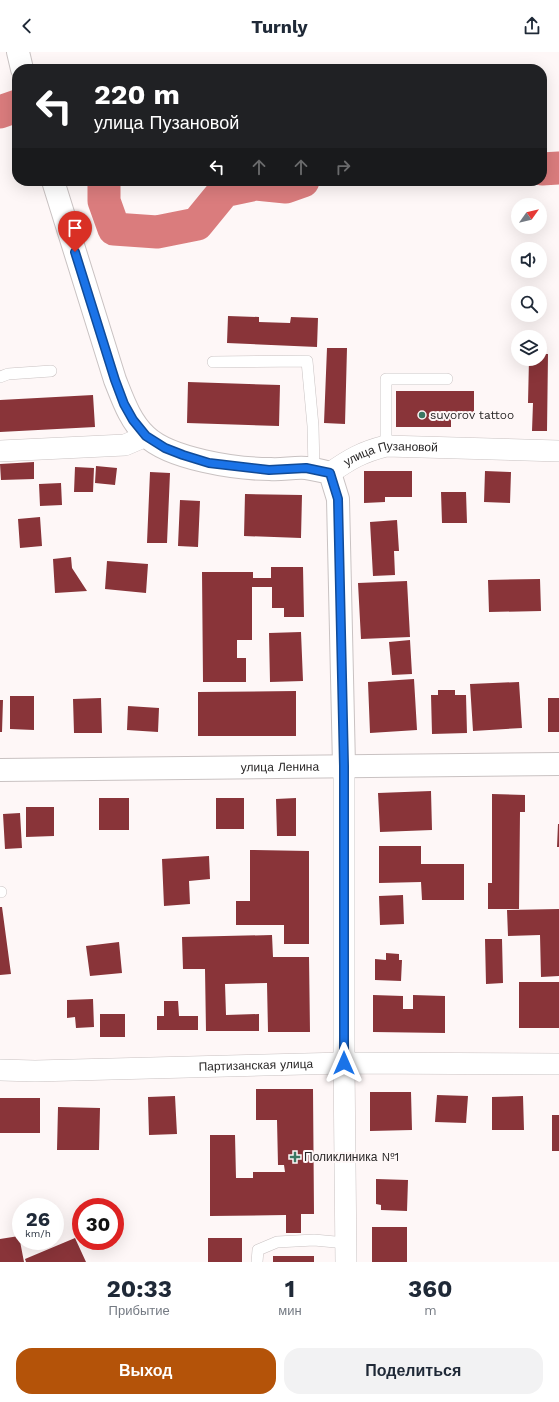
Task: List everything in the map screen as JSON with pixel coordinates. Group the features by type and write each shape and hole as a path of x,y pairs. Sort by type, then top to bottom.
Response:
{"street":[{"path":"55,186 115,380 124,404 133,420 146,436 165,448 209,463 269,470 306,468 322,471 338,499 344,766 344,1063 346,1252"},
{"path":"5,449 125,445 146,436"},
{"name":"улица Пузановой","path":"322,471 370,450 386,446 559,451"},
{"name":"улица Ленина","path":"0,770 559,764"},
{"name":"Партизанская улица","path":"0,1070 35,1071 344,1063 559,1064"}],"lane":[{"path":"212,362 307,361 313,426 322,471"},
{"path":"0,377 8,374 51,372"},
{"path":"386,446 386,379 447,379"},
{"path":"257,1262 258,1250 278,1242 314,1240 346,1252"}],"building":[{"path":"228,316 259,317 259,322 290,323 291,317 318,318 317,347 227,343"},
{"path":"327,348 347,348 345,424 324,423"},
{"path":"548,354 547,431 532,431 533,403 528,403 529,366 547,366"},
{"path":"188,382 280,385 279,426 187,423"},
{"path":"396,391 474,391 474,419 451,419 451,427 396,427"},
{"path":"93,395 95,427 0,432 0,400"},
{"path":"34,462 34,479 1,480 0,464"},
{"path":"96,466 117,468 115,485 95,483"},
{"path":"75,467 94,468 93,492 74,492"},
{"path":"364,471 412,471 412,497 385,497 385,502 364,503"},
{"path":"485,471 511,472 510,503 484,502"},
{"path":"150,472 170,473 167,543 147,543"},
{"path":"61,483 62,505 40,506 39,484"},
{"path":"441,492 466,492 467,523 442,523"},
{"path":"245,494 302,495 301,538 244,536"},
{"path":"180,500 200,501 198,547 178,546"},
{"path":"40,517 42,546 20,548 18,519"},
{"path":"397,520 399,551 394,551 395,575 373,576 370,522"},
{"path":"71,557 72,568 87,591 55,593 53,559"},
{"path":"107,561 148,564 146,593 105,589"},
{"path":"271,567 303,567 304,617 284,617 284,608 272,608 272,587 252,587 252,640 237,640 237,658 246,658 246,682 203,682 202,572 253,572 253,578 271,578"},
{"path":"540,579 541,611 489,612 488,580"},
{"path":"407,581 410,637 361,639 358,583"},
{"path":"301,632 303,681 270,682 269,633"},
{"path":"410,640 412,674 392,675 389,642"},
{"path":"414,679 417,730 370,733 368,682"},
{"path":"519,682 522,728 473,731 470,684"},
{"path":"438,690 455,690 455,695 466,695 467,733 432,734 431,695 438,695"},
{"path":"296,691 296,736 198,736 198,692"},
{"path":"10,696 34,696 34,730 10,729"},
{"path":"101,698 102,733 74,733 73,699"},
{"path":"548,698 559,698 559,732 548,732"},
{"path":"0,700 3,700 2,732 0,732"},
{"path":"128,706 159,708 158,732 127,730"},
{"path":"431,791 432,830 380,832 378,793"},
{"path":"492,794 525,795 525,812 520,812 519,909 488,909 488,883 492,883"},
{"path":"99,798 129,798 129,830 99,830"},
{"path":"216,798 244,798 244,829 216,829"},
{"path":"296,798 296,836 277,836 276,799"},
{"path":"26,807 54,807 54,836 26,837"},
{"path":"20,813 22,848 5,849 3,814"},
{"path":"558,824 559,847 557,847"},
{"path":"379,846 421,846 421,864 464,864 464,900 422,900 421,882 379,883"},
{"path":"250,850 309,851 309,944 284,944 284,925 236,925 236,901 250,901"},
{"path":"209,856 210,879 189,881 190,904 164,906 162,859"},
{"path":"403,895 404,924 380,925 379,896"},
{"path":"0,907 2,907 11,974 0,975"},
{"path":"559,909 559,976 541,977 540,935 508,936 507,910"},
{"path":"272,935 273,957 309,957 310,1032 268,1032 267,983 225,984 226,1015 259,1014 259,1031 206,1031 205,969 183,969 182,937"},
{"path":"485,939 502,939 503,983 486,984"},
{"path":"119,942 122,973 90,976 86,946"},
{"path":"386,953 399,954 399,960 402,960 401,981 375,980 375,959 386,960"},
{"path":"519,982 559,982 559,1028 519,1028"},
{"path":"373,995 403,996 403,1009 413,1009 413,995 445,996 445,1033 373,1032"},
{"path":"93,999 94,1027 76,1028 75,1017 67,1018 67,1000"},
{"path":"164,1001 178,1001 179,1016 198,1016 198,1030 157,1030 157,1016 164,1016"},
{"path":"100,1014 125,1014 125,1037 100,1037"},
{"name":"Поликлиника №1","path":"256,1089 313,1089 314,1214 301,1214 301,1233 286,1233 286,1215 210,1216 210,1135 235,1135 236,1178 253,1178 253,1172 285,1172 284,1165 278,1165 277,1120 256,1120"},
{"path":"370,1092 411,1092 412,1130 370,1131"},
{"path":"437,1095 468,1096 466,1123 435,1122"},
{"path":"175,1096 177,1134 149,1135 148,1097"},
{"path":"523,1096 524,1130 492,1130 492,1097"},
{"path":"0,1098 40,1098 40,1133 0,1133"},
{"path":"58,1107 100,1108 99,1150 57,1150"},
{"path":"552,1115 559,1115 559,1151 552,1151"},
{"path":"376,1179 408,1180 407,1211 381,1210 381,1205 376,1204"},
{"path":"372,1227 407,1227 407,1262 372,1262"},
{"path":"12,1237 12,1250 22,1250 24,1262 0,1262 0,1239"},
{"path":"208,1238 242,1238 242,1262 208,1262"},
{"path":"72,1239 72,1250 80,1250 86,1262 26,1262 25,1259 46,1250 64,1250 64,1243"},
{"path":"273,1256 314,1256 314,1262 273,1262"}],"waterway":[{"path":"0,112 12,108"},
{"path":"547,169 559,168"},
{"path":"104,186 104,201 114,229 157,232 197,224 224,191 247,186"},
{"path":"276,186 289,186"}],"place":[{"name":"suvorov tattoo","path":"422,415"},
{"name":"Поликлиника №1","path":"295,1157"}],"route":[{"path":"75,252 115,380 124,404 133,420 146,436 165,448 209,463 269,470 306,468 330,473 338,499 344,766 344,1063"}]}
